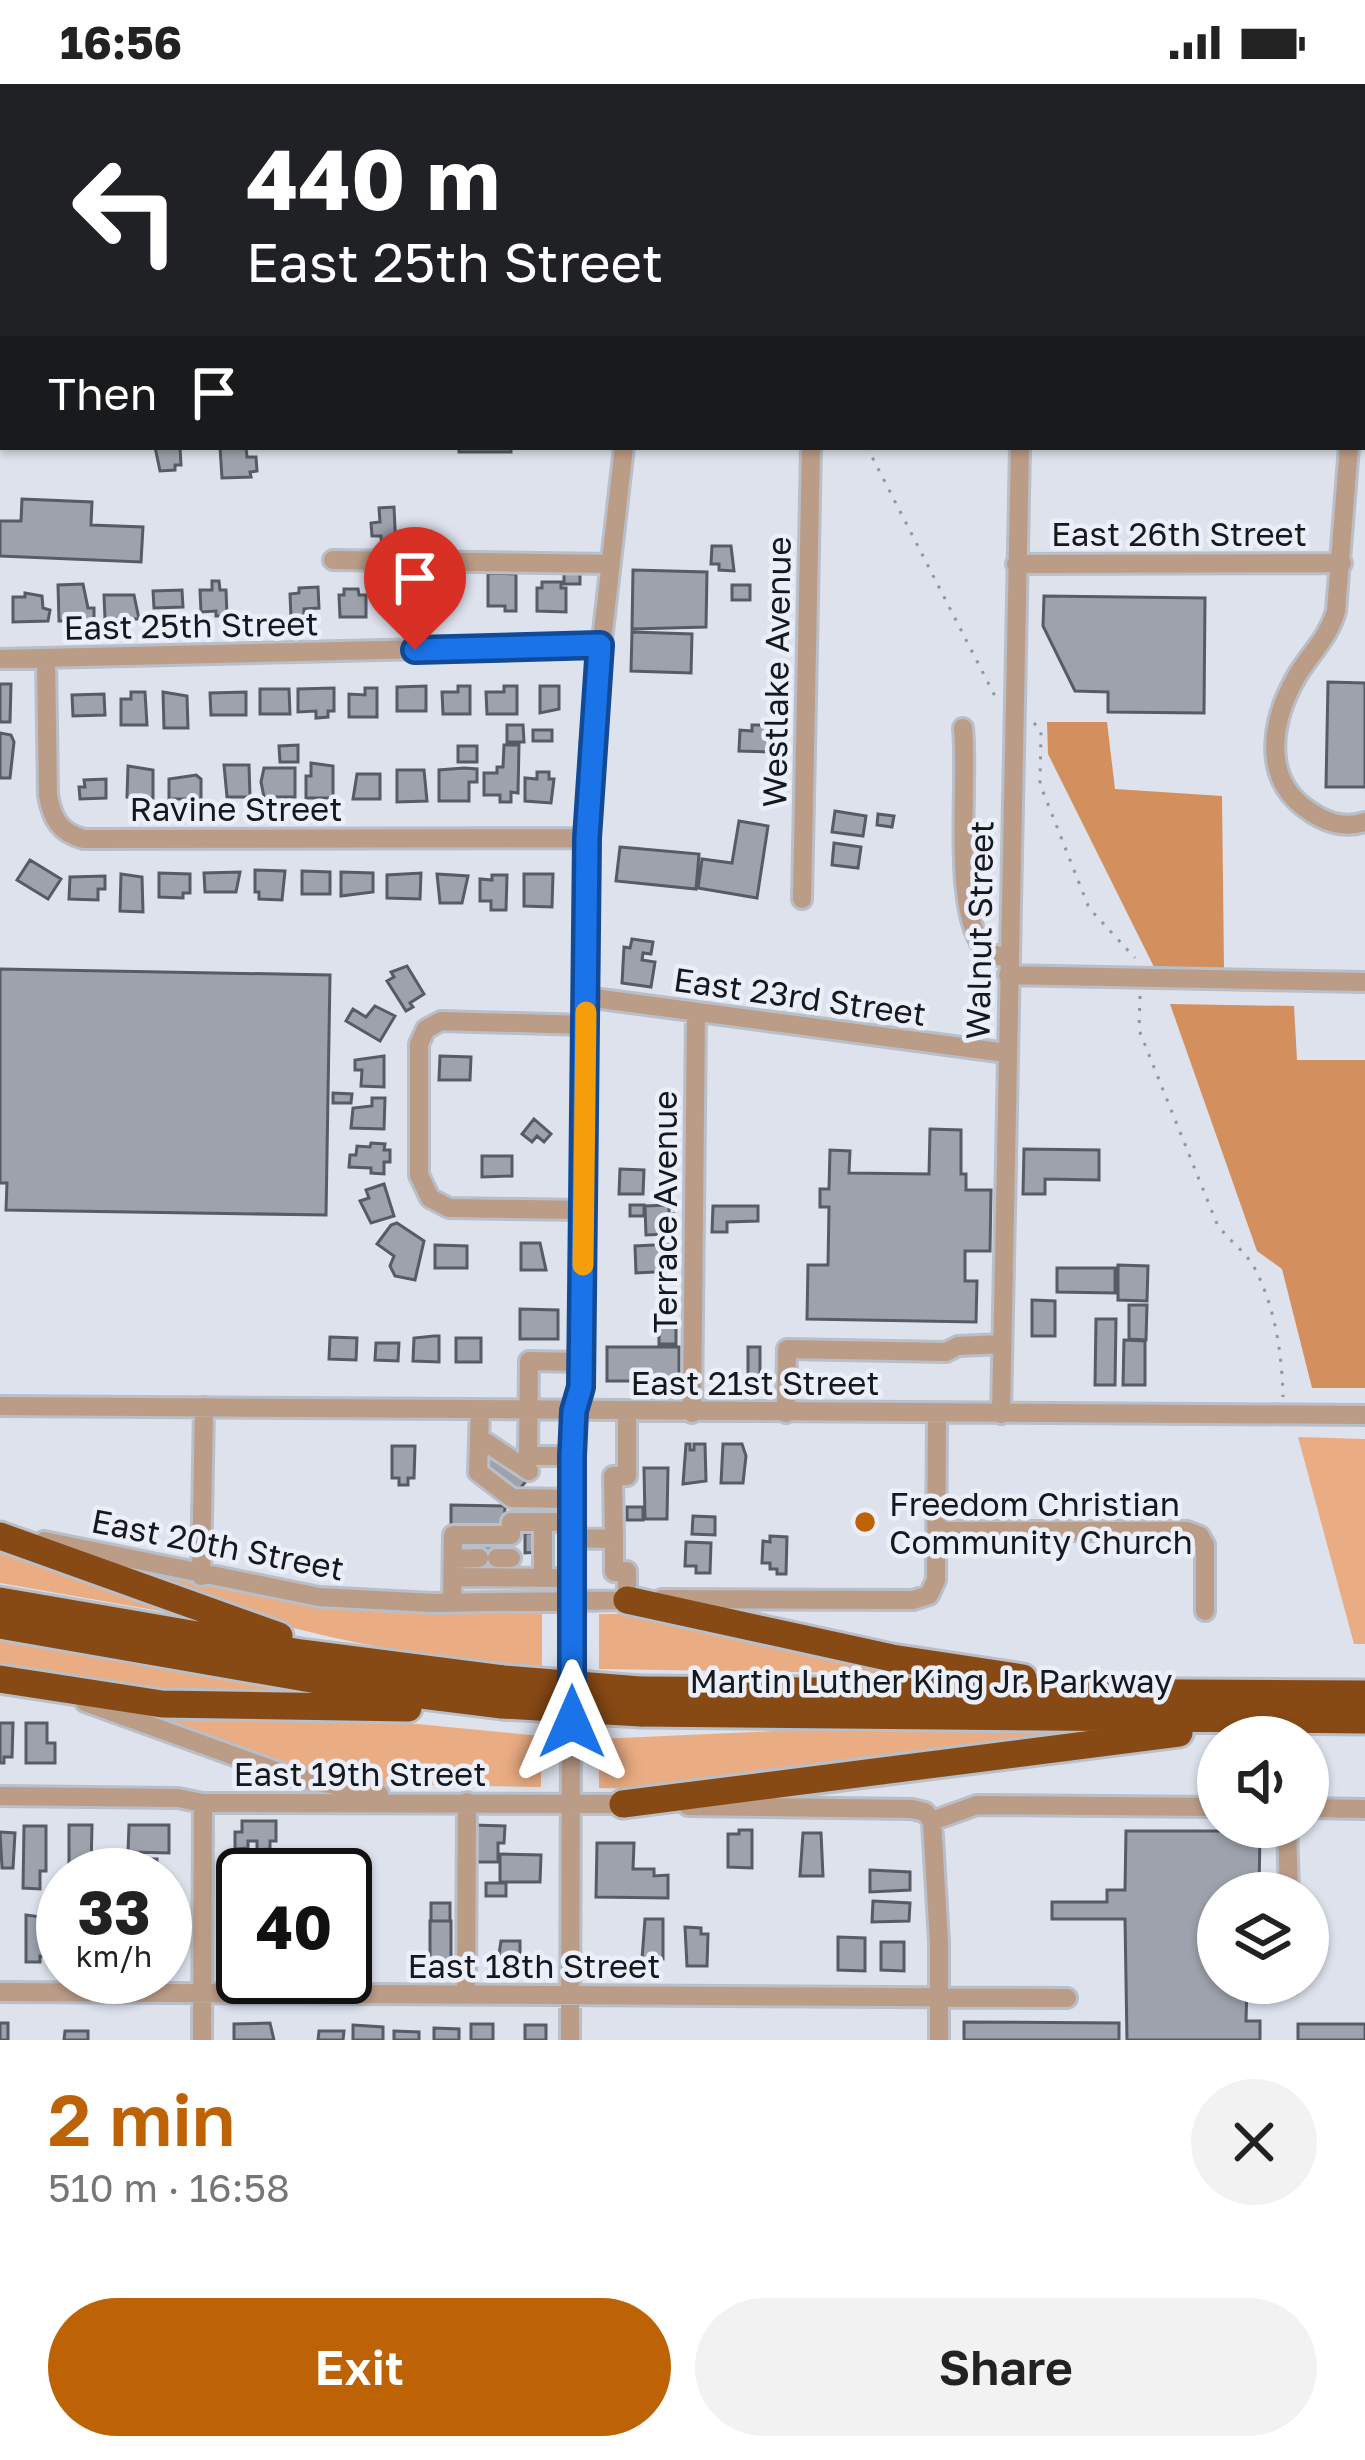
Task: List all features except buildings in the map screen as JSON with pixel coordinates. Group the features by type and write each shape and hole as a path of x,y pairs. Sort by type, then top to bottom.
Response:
{"highway":[{"path":"0,1536 278,1635 301,1653"},
{"path":"627,1600 966,1671 1266,1706"},
{"name":"Martin Luther King Jr. Parkway","path":"0,1601 503,1692"},
{"name":"Martin Luther King Jr. Parkway","path":"0,1625 341,1684 641,1701 1266,1706 1365,1694"},
{"path":"14,1683 182,1705 356,1709 503,1692"},
{"path":"622,1804 1189,1732 1266,1706"},
{"name":"Martin Luther King Jr. Parkway","path":"1266,1706 1365,1720"}],"street":[{"path":"570,2040 571,1466 574,1411 581,1387 587,838 600,645 624,450"},
{"name":"Westlake Avenue","path":"802,899 806,450"},
{"name":"Walnut Street","path":"1000,1414 1020,450"},
{"path":"1349,450 1342,563 1331,627 1283,702 1275,765 1293,800 1311,813 1331,824 1365,822"},
{"path":"333,560 610,564"},
{"name":"East 26th Street","path":"1016,564 1342,563"},
{"name":"East 25th Street","path":"0,659 600,645"},
{"name":"Ravine Street","path":"46,658 48,795 51,814 70,836 587,838"},
{"path":"963,728 970,926 988,953 1008,966 1141,977 1365,982"},
{"name":"East 23rd Street","path":"586,997 1006,1053"},
{"name":"Terrace Avenue","path":"692,1413 696,1012"},
{"path":"584,1210 449,1208 430,1198 419,1174 419,1044 426,1029 441,1022 586,1025"},
{"path":"786,1413 787,1349 946,1352 958,1346 1001,1344"},
{"path":"571,1498 512,1498 512,1470 528,1410 529,1361 581,1362"},
{"name":"East 21st Street","path":"0,1406 1365,1415"},
{"path":"201,1576 204,1408"},
{"path":"480,1410 478,1472 571,1466 614,1477 627,1476 627,1412"},
{"path":"937,1414 938,1531 1187,1531 1200,1536 1205,1545 1205,1611"},
{"path":"481,1439 512,1470 528,1498"},
{"path":"614,1477 614,1572 627,1571 627,1600"},
{"path":"512,1603 500,1563 511,1522 543,1522 614,1539"},
{"path":"543,1522 543,1577"},
{"name":"East 20th Street","path":"0,1536 319,1597 571,1603 913,1600 929,1595 936,1580 938,1531"},
{"path":"452,1603 453,1535 511,1535"},
{"path":"453,1568 500,1563 543,1577 571,1578"},
{"path":"453,1568 500,1563"},
{"path":"14,1683 109,1710 307,1780 367,1792 467,1802 466,1995"},
{"name":"East 19th Street","path":"0,1796 178,1798 202,1803 572,1802 912,1809 925,1812 932,1821"},
{"path":"202,1803 202,2040"},
{"path":"939,2040 932,1821 977,1804 1197,1807"},
{"path":"1329,1808 1365,1809"},
{"name":"East 18th Street","path":"0,1992 1067,1998"}],"path":[{"path":"869,450 1004,715 1036,724 1041,731 1040,784 1055,825 1089,908 1131,950 1141,977 1139,1030 1146,1049 1217,1224 1252,1262 1276,1331 1284,1415"}],"shaded area":[{"path":"1047,722 1107,722 1115,789 1222,796 1224,968 1154,967 1048,754"},
{"path":"1170,1004 1294,1006 1297,1060 1365,1060 1365,1388 1312,1388 1282,1269 1257,1251"},
{"path":"1298,1437 1365,1439 1365,1644 1354,1644"},
{"path":"0,1545 188,1616 0,1583"},
{"path":"108,1561 239,1591 333,1606 542,1613 542,1666 437,1656 334,1638 246,1614"},
{"path":"599,1614 643,1614 922,1674 599,1669"},
{"path":"0,1641 305,1694 195,1697 0,1670"},
{"path":"139,1712 407,1723 541,1736 541,1787 361,1784 273,1762"},
{"path":"1100,1730 644,1789 599,1788 599,1739 775,1731"}],"slow traffic":[{"path":"583,1265 586,1012"}],"place":[{"name":"Freedom Christian Community Church","path":"865,1522"}],"route":[{"path":"415,650 600,645 587,838 581,1387 574,1411 572,1456 572,1722"}]}
